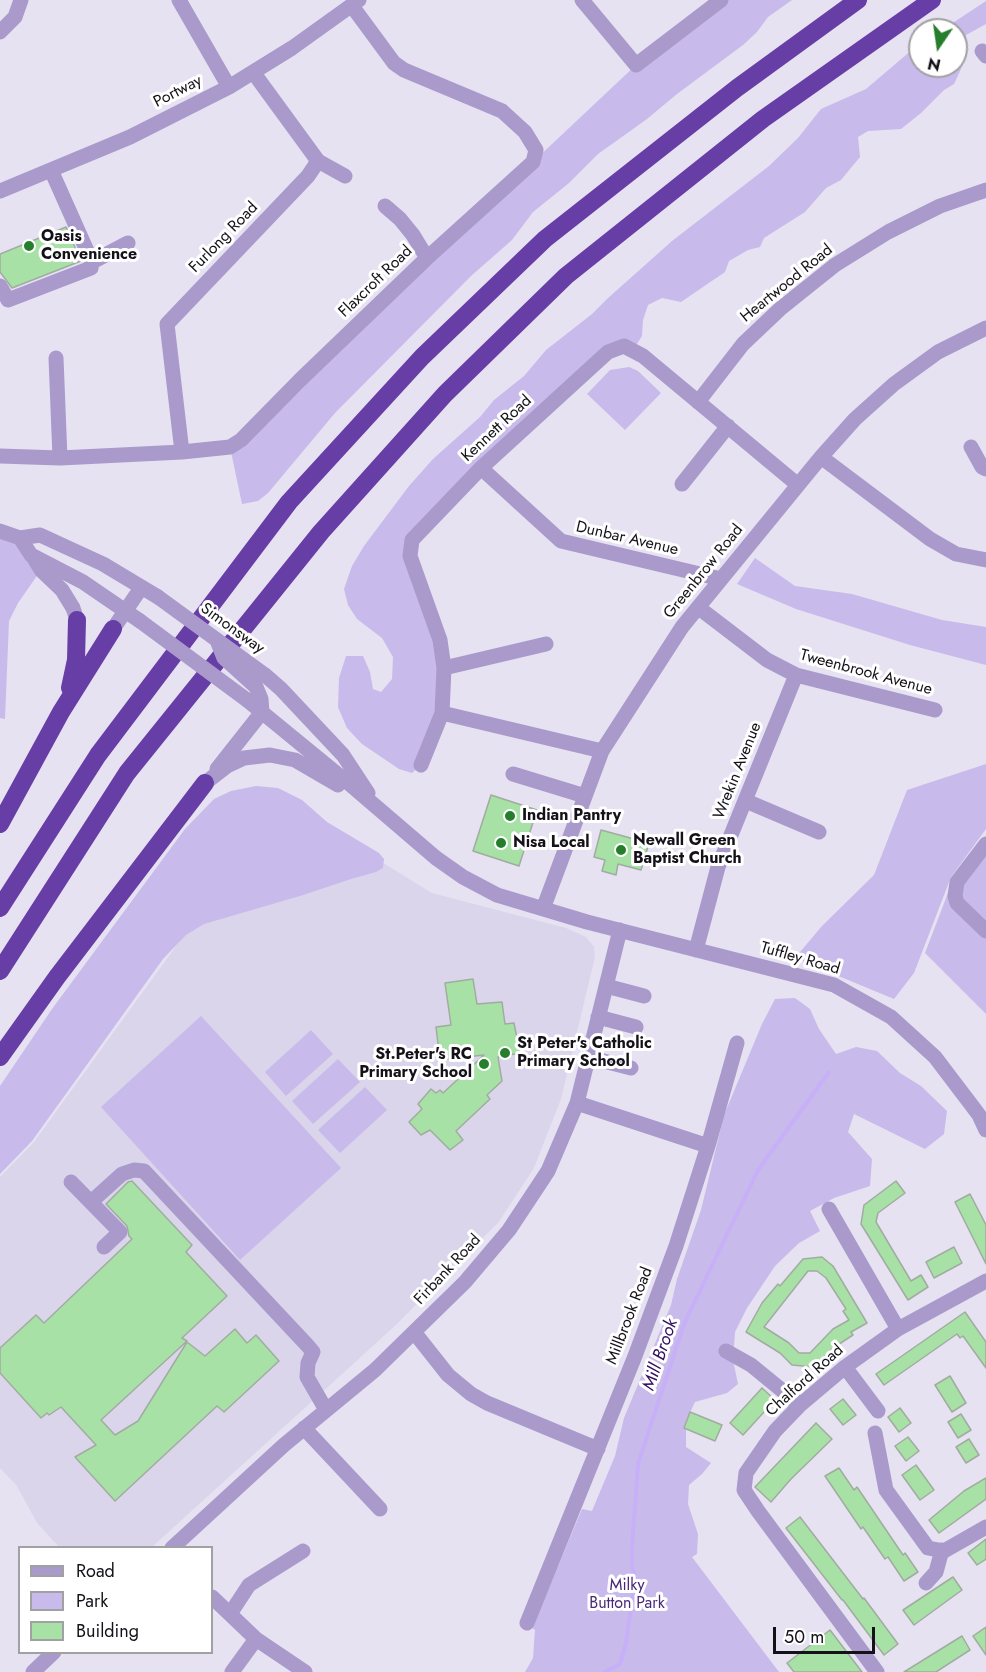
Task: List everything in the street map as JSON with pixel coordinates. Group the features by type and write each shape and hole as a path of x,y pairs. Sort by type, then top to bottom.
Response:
{"highway":[{"path":"0,908 98,754 289,502 422,357 545,239 737,88 858,0"},
{"path":"823,27 867,0"},
{"path":"0,971 127,772 321,532 445,394 566,276 763,119 932,0"},
{"path":"61,712 76,660 77,620"},
{"path":"0,824 61,712 112,628"},
{"path":"0,1057 57,977 206,783"}],"street":[{"path":"0,32 15,17 21,0"},
{"path":"179,0 229,87"},
{"path":"582,0 636,65 721,0"},
{"name":"Portway","path":"0,190 130,137 229,87 300,43 355,3"},
{"name":"Flaxcroft Road","path":"0,456 60,458 182,452 231,447 241,440 427,258 533,162 536,150 525,132 502,111 404,70 394,63 355,3"},
{"path":"253,72 318,161 345,176"},
{"name":"Furlong Road","path":"182,452 167,324 308,176 318,161"},
{"path":"0,286 8,300 91,268 92,262 51,170"},
{"name":"Heartwood Road","path":"698,402 743,344 780,309 835,265 888,232 940,206 986,190"},
{"path":"385,206 413,235 427,258"},
{"path":"92,262 128,243"},
{"name":"Greenbrow Road","path":"543,909 602,751 682,627 798,484 855,419 894,384 938,352 986,328"},
{"name":"Kennett Road","path":"422,765 442,713 444,668 440,640 410,556 412,540 481,468 608,352 624,346 643,356 798,484"},
{"path":"56,358 60,458"},
{"path":"682,484 728,426"},
{"path":"970,447 982,467 986,469"},
{"path":"821,457 930,539 956,554 986,560"},
{"name":"Dunbar Avenue","path":"481,468 561,541 721,579"},
{"name":"Simonsway","path":"0,531 20,538 40,535 103,564 158,597 217,640 260,681 281,689 343,755 379,810"},
{"name":"Simonsway","path":"20,538 31,555 82,582 124,610 247,700 436,858 463,877 497,895 620,930"},
{"path":"31,555 62,590 77,620"},
{"path":"112,628 141,588"},
{"name":"Tweenbrook Avenue","path":"699,608 767,660 796,675 935,710"},
{"path":"444,668 546,644"},
{"name":"Wrekin Avenue","path":"696,950 718,867 796,675"},
{"path":"206,783 262,712 260,681"},
{"path":"442,713 602,751"},
{"path":"206,783 227,766 244,758 281,756 295,760 379,810"},
{"path":"513,774 585,796"},
{"path":"746,801 819,832"},
{"path":"986,844 957,882 955,896 957,903 986,931"},
{"name":"Tuffley Road","path":"620,930 834,985 891,1017 935,1057 982,1113 986,1130"},
{"name":"Firbank Road","path":"174,1546 304,1428 375,1370 465,1282 509,1230 548,1171 577,1103 620,930"},
{"path":"606,986 644,996"},
{"path":"598,1017 636,1027"},
{"name":"Millbrook Road","path":"526,1623 598,1449 676,1246 708,1146 737,1043"},
{"path":"588,1057 631,1068"},
{"path":"577,1103 708,1146"},
{"path":"91,1202 122,1174 134,1170 144,1171 313,1352 308,1363 308,1377 326,1410"},
{"path":"71,1182 120,1232 104,1247"},
{"path":"829,1209 898,1329"},
{"name":"Chalford Road","path":"877,1672 744,1490 746,1473 775,1431 845,1367 898,1329 986,1281"},
{"path":"414,1332 448,1375 471,1394 487,1403 598,1449"},
{"path":"726,1351 751,1365 801,1405"},
{"path":"845,1367 878,1411"},
{"path":"304,1428 380,1509"},
{"path":"875,1432 886,1490 928,1548 944,1551 986,1527"},
{"path":"926,1582 936,1572 942,1550"},
{"path":"230,1614 249,1585 303,1551"},
{"path":"213,1598 256,1639 305,1672"},
{"path":"232,1672 256,1639"},
{"path":"33,1672 53,1654"}],"shaded area":[{"path":"367,853 432,893 566,928 586,937 594,947 595,957 561,1099 534,1168 498,1223 397,1324 153,1546 58,1546 37,1523 17,1486 0,1468 0,1177 34,1142 195,920"}],"green space":[{"path":"720,0 792,0 768,17 743,45 598,154 569,183 533,212 512,240 471,276 335,413 268,493 258,501 242,504 230,447 636,65"},
{"path":"986,1 986,24 968,34 968,18 960,18"},
{"path":"908,53 908,78 957,78 954,84 944,90 901,129 868,131 858,137 860,157 841,180 826,188 805,212 764,238 760,247 748,250 729,261 725,272 681,302 662,298 648,305 643,320 642,336 633,350 624,346 412,540 440,640 442,713 421,765 412,773 399,769 362,744 347,728 338,707 339,678 346,656 363,656 370,672 373,689 381,692 392,679 393,657 382,638 357,619 348,605 344,589 352,566 364,546 409,486 433,459 480,417 494,400 524,376 546,350 592,314 672,241 769,166 798,138 821,109 866,89"},
{"path":"629,367 638,371 661,393 625,430 587,394 610,370"},
{"path":"0,531 20,538 41,570 18,603 9,621 5,719 0,718"},
{"path":"755,558 795,586 852,594 942,620 986,627 986,665 910,645 796,609 737,584"},
{"path":"986,764 986,829 951,877 914,973 894,999 795,958 822,926 874,875 907,790"},
{"path":"256,786 278,788 302,800 327,822 379,853 384,859 383,868 300,896 204,924 186,935 163,959 32,1141 0,1174 0,1086 52,1009 185,829 214,799 231,791"},
{"path":"986,838 986,1014 925,953 951,885"},
{"name":"Milky Button Park","path":"795,998 810,1009 819,1029 836,1054 856,1047 877,1051 900,1073 921,1086 947,1111 944,1134 925,1149 854,1114 848,1132 872,1159 870,1186 834,1198 810,1211 820,1231 799,1243 775,1266 747,1308 735,1332 733,1360 738,1384 727,1393 695,1402 686,1421 686,1447 711,1463 689,1485 688,1504 698,1534 697,1554 692,1557 779,1672 525,1672 533,1658 535,1630 532,1628 582,1509 592,1511 615,1456 624,1418 671,1305 677,1279 701,1210 724,1115 762,1024 775,999"},
{"path":"201,1016 341,1168 240,1260 101,1107"},
{"path":"311,1030 333,1054 286,1096 265,1072"},
{"path":"338,1059 360,1082 313,1124 292,1101"},
{"path":"365,1087 387,1110 340,1153 318,1130"}],"building":[{"path":"66,227 81,261 12,288 0,272 0,254"},
{"path":"491,795 537,810 519,866 473,851"},
{"name":"Newall Green Baptist Church","path":"601,830 649,843 641,870 618,864 616,875 602,871 605,860 594,857"},
{"name":"St.Peter's RC Primary School","path":"473,979 477,1004 502,1002 505,1024 514,1023 520,1053 498,1057 502,1081 487,1095 490,1099 456,1131 463,1140 450,1150 430,1130 421,1135 409,1122 422,1109 418,1104 431,1089 436,1093 440,1090 443,1093 484,1055 440,1060 436,1027 451,1025 445,983"},
{"path":"132,1181 192,1245 186,1252 227,1296 182,1338 187,1341 101,1420 115,1435 138,1421 187,1342 205,1356 235,1329 247,1343 256,1335 279,1361 224,1412 217,1406 115,1501 75,1457 96,1445 61,1407 41,1418 0,1373 0,1348 36,1315 44,1323 132,1239 127,1226 106,1204 128,1182"},
{"path":"896,1181 905,1193 878,1213 876,1222 911,1281 921,1275 928,1287 908,1300 861,1224 864,1205"},
{"path":"970,1194 986,1225 986,1264 955,1202"},
{"path":"954,1247 962,1263 934,1278 926,1262"},
{"path":"822,1257 833,1266 867,1323 851,1332 853,1335 833,1348 814,1367 792,1365 780,1353 746,1332 762,1303 803,1259","holes":["808,1271 817,1271 826,1278 846,1309 843,1311 849,1320 833,1329 810,1353 799,1353 789,1343 764,1327"]},
{"path":"965,1312 986,1342 986,1368 963,1336 960,1338 957,1334 884,1385 876,1374"},
{"path":"950,1376 966,1403 952,1412 935,1385"},
{"path":"762,1388 775,1400 743,1435 730,1423"},
{"path":"843,1399 856,1415 843,1425 830,1409"},
{"path":"900,1408 911,1423 899,1432 888,1417"},
{"path":"690,1412 722,1425 715,1441 684,1428"},
{"path":"961,1414 971,1430 958,1438 948,1422"},
{"path":"816,1423 832,1439 771,1502 755,1487"},
{"path":"908,1437 919,1451 906,1461 895,1446"},
{"path":"969,1439 979,1455 966,1463 956,1447"},
{"path":"916,1465 934,1490 920,1500 902,1475"},
{"path":"839,1468 854,1490 857,1487 903,1555 905,1553 918,1572 904,1581 888,1557 885,1559 863,1527 861,1529 825,1476"},
{"path":"986,1478 986,1499 939,1533 929,1520 964,1491"},
{"path":"800,1517 898,1644 884,1655 786,1528"},
{"path":"986,1539 986,1559 977,1565 968,1553"},
{"path":"953,1577 962,1590 914,1625 903,1610"},
{"path":"986,1627 986,1655 973,1636"},
{"path":"830,1630 862,1672 794,1672 787,1663"},
{"path":"962,1636 970,1650 936,1672 904,1672"}],"waterway":[{"name":"Mill Brook","path":"605,1672 620,1664 626,1643 635,1579 632,1548 638,1464 684,1324 758,1170 829,1072"}],"place":[{"name":"Oasis Convenience","path":"29,246"},
{"name":"Indian Pantry","path":"510,816"},
{"name":"Nisa Local","path":"501,843"},
{"name":"Newall Green Baptist Church","path":"621,850"},
{"name":"St Peter's Catholic Primary School","path":"505,1053"},
{"name":"St.Peter's RC Primary School","path":"484,1064"}]}
